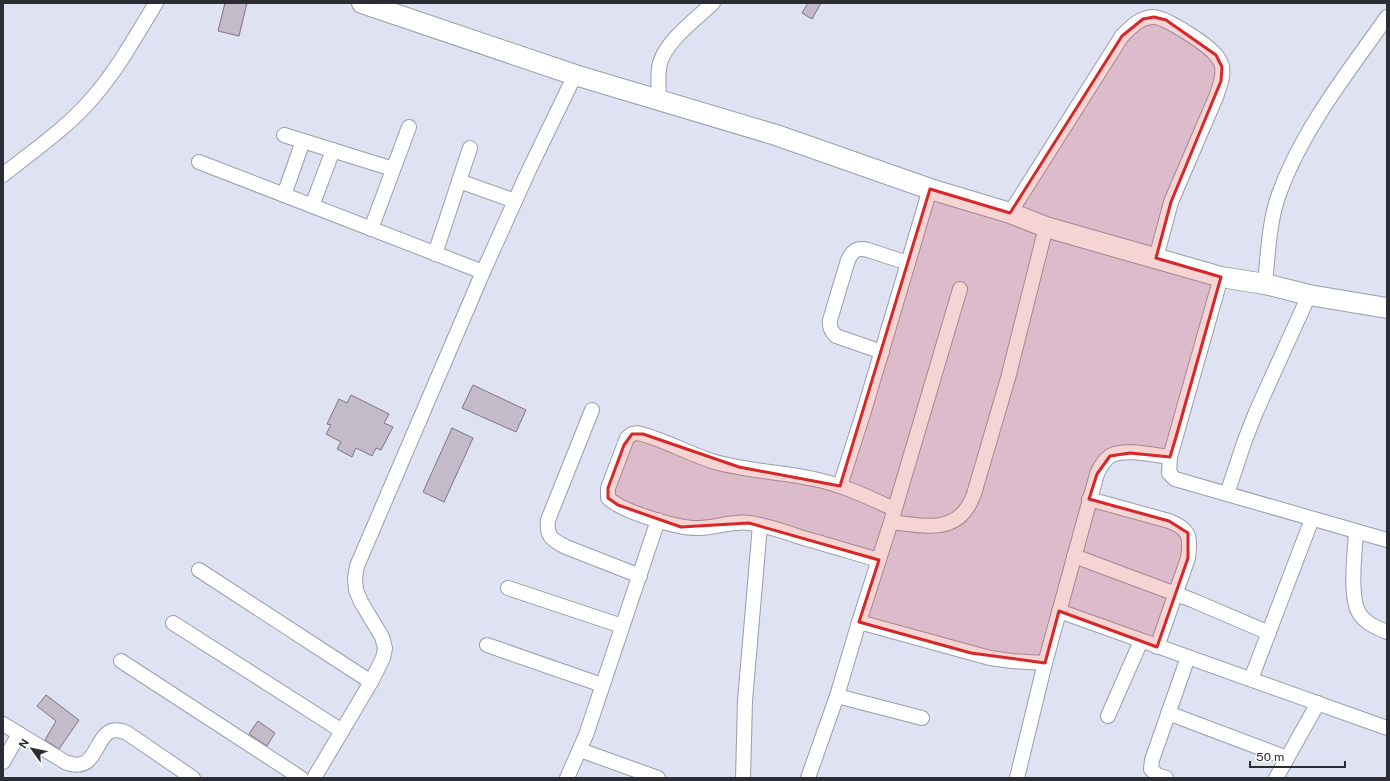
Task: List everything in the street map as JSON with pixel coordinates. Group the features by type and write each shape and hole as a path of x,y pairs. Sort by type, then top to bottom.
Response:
{"street":[{"path":"3,175 56,133 95,95 120,61 156,3"},
{"path":"362,3 575,75 776,135 930,189 1010,213 1046,227 1221,277 1265,284 1309,295 1387,308"},
{"path":"659,100 658,75 664,52 678,36 713,3"},
{"path":"1010,213 1122,36 1132,25 1143,19 1154,17 1166,20 1203,44 1216,55 1222,67 1221,82 1216,97 1171,202 1156,258"},
{"path":"1265,284 1271,231 1279,195 1290,167 1312,126 1387,17"},
{"path":"314,778 371,682 383,658 385,648 382,637 361,602 356,590 355,578 357,566 483,272 529,170 575,75"},
{"path":"371,229 409,127"},
{"path":"284,135 393,169"},
{"path":"284,195 303,141"},
{"path":"435,254 470,148"},
{"path":"312,206 333,150"},
{"path":"199,162 483,272"},
{"path":"459,181 515,201"},
{"path":"840,486 882,352 930,189"},
{"path":"879,560 760,525 738,522 706,528 691,528 671,525 618,505 608,498 608,488 627,438 632,434 637,433 720,463 739,468 814,479 856,491 893,516 926,526 942,526 957,519 967,508 974,494 1008,378 1046,227"},
{"path":"882,352 836,336 831,332 829,326 830,320 848,260 856,249 862,248 908,263"},
{"path":"1221,277 1170,457 1169,473 1175,479 1387,540"},
{"path":"808,778 837,696 893,516 960,289"},
{"path":"1227,494 1256,412 1309,295"},
{"path":"592,410 548,520 547,528 550,536 566,547 640,576"},
{"path":"1017,778 1045,663 1096,474 1101,464 1110,456 1120,453 1170,457"},
{"path":"1089,499 1169,521 1180,525 1188,533 1190,544 1188,558 1157,647"},
{"path":"1251,678 1312,519"},
{"path":"566,778 586,735 658,520"},
{"path":"743,778 745,701 760,525"},
{"path":"1356,531 1353,592 1355,603 1360,614 1371,624 1387,632"},
{"path":"1074,556 1176,594 1269,633"},
{"path":"200,570 371,682"},
{"path":"508,588 622,626"},
{"path":"1059,611 1157,647 1251,678 1387,728"},
{"path":"859,622 990,658 1045,663"},
{"path":"173,624 342,731"},
{"path":"1108,716 1141,641"},
{"path":"487,645 602,685"},
{"path":"1166,778 1157,774 1151,769 1152,760 1188,657"},
{"path":"121,661 301,778"},
{"path":"837,696 922,718"},
{"path":"1276,778 1318,703"},
{"path":"1168,713 1287,758"},
{"path":"3,724 65,762 73,765 87,762 103,737 108,732 114,729 121,730 193,778"},
{"path":"3,762 19,734"},
{"path":"580,750 658,778"}],"highlighted area":[{"path":"1154,17 1166,20 1216,55 1222,67 1221,81 1171,202 1156,258 1221,277 1176,437 1170,457 1130,453 1110,456 1097,474 1089,499 1169,521 1188,533 1188,558 1157,647 1059,611 1045,663 971,653 859,622 879,560 749,523 681,527 618,505 608,498 608,488 624,445 632,434 643,434 739,467 840,486 930,189 1010,213 1122,36 1143,19"}],"building":[{"path":"225,3 247,3 239,36 218,31"},
{"path":"808,3 821,3 812,19 802,13"},
{"path":"473,385 526,410 516,432 462,408"},
{"path":"351,395 389,414 384,423 393,427 381,450 376,448 372,456 356,448 352,457 337,449 341,442 326,434 331,425 327,424 339,399 347,403"},
{"path":"452,428 473,438 444,502 423,492"},
{"path":"46,695 79,720 59,749 45,740 56,721 37,706"},
{"path":"258,721 275,733 267,746 249,734"}]}
